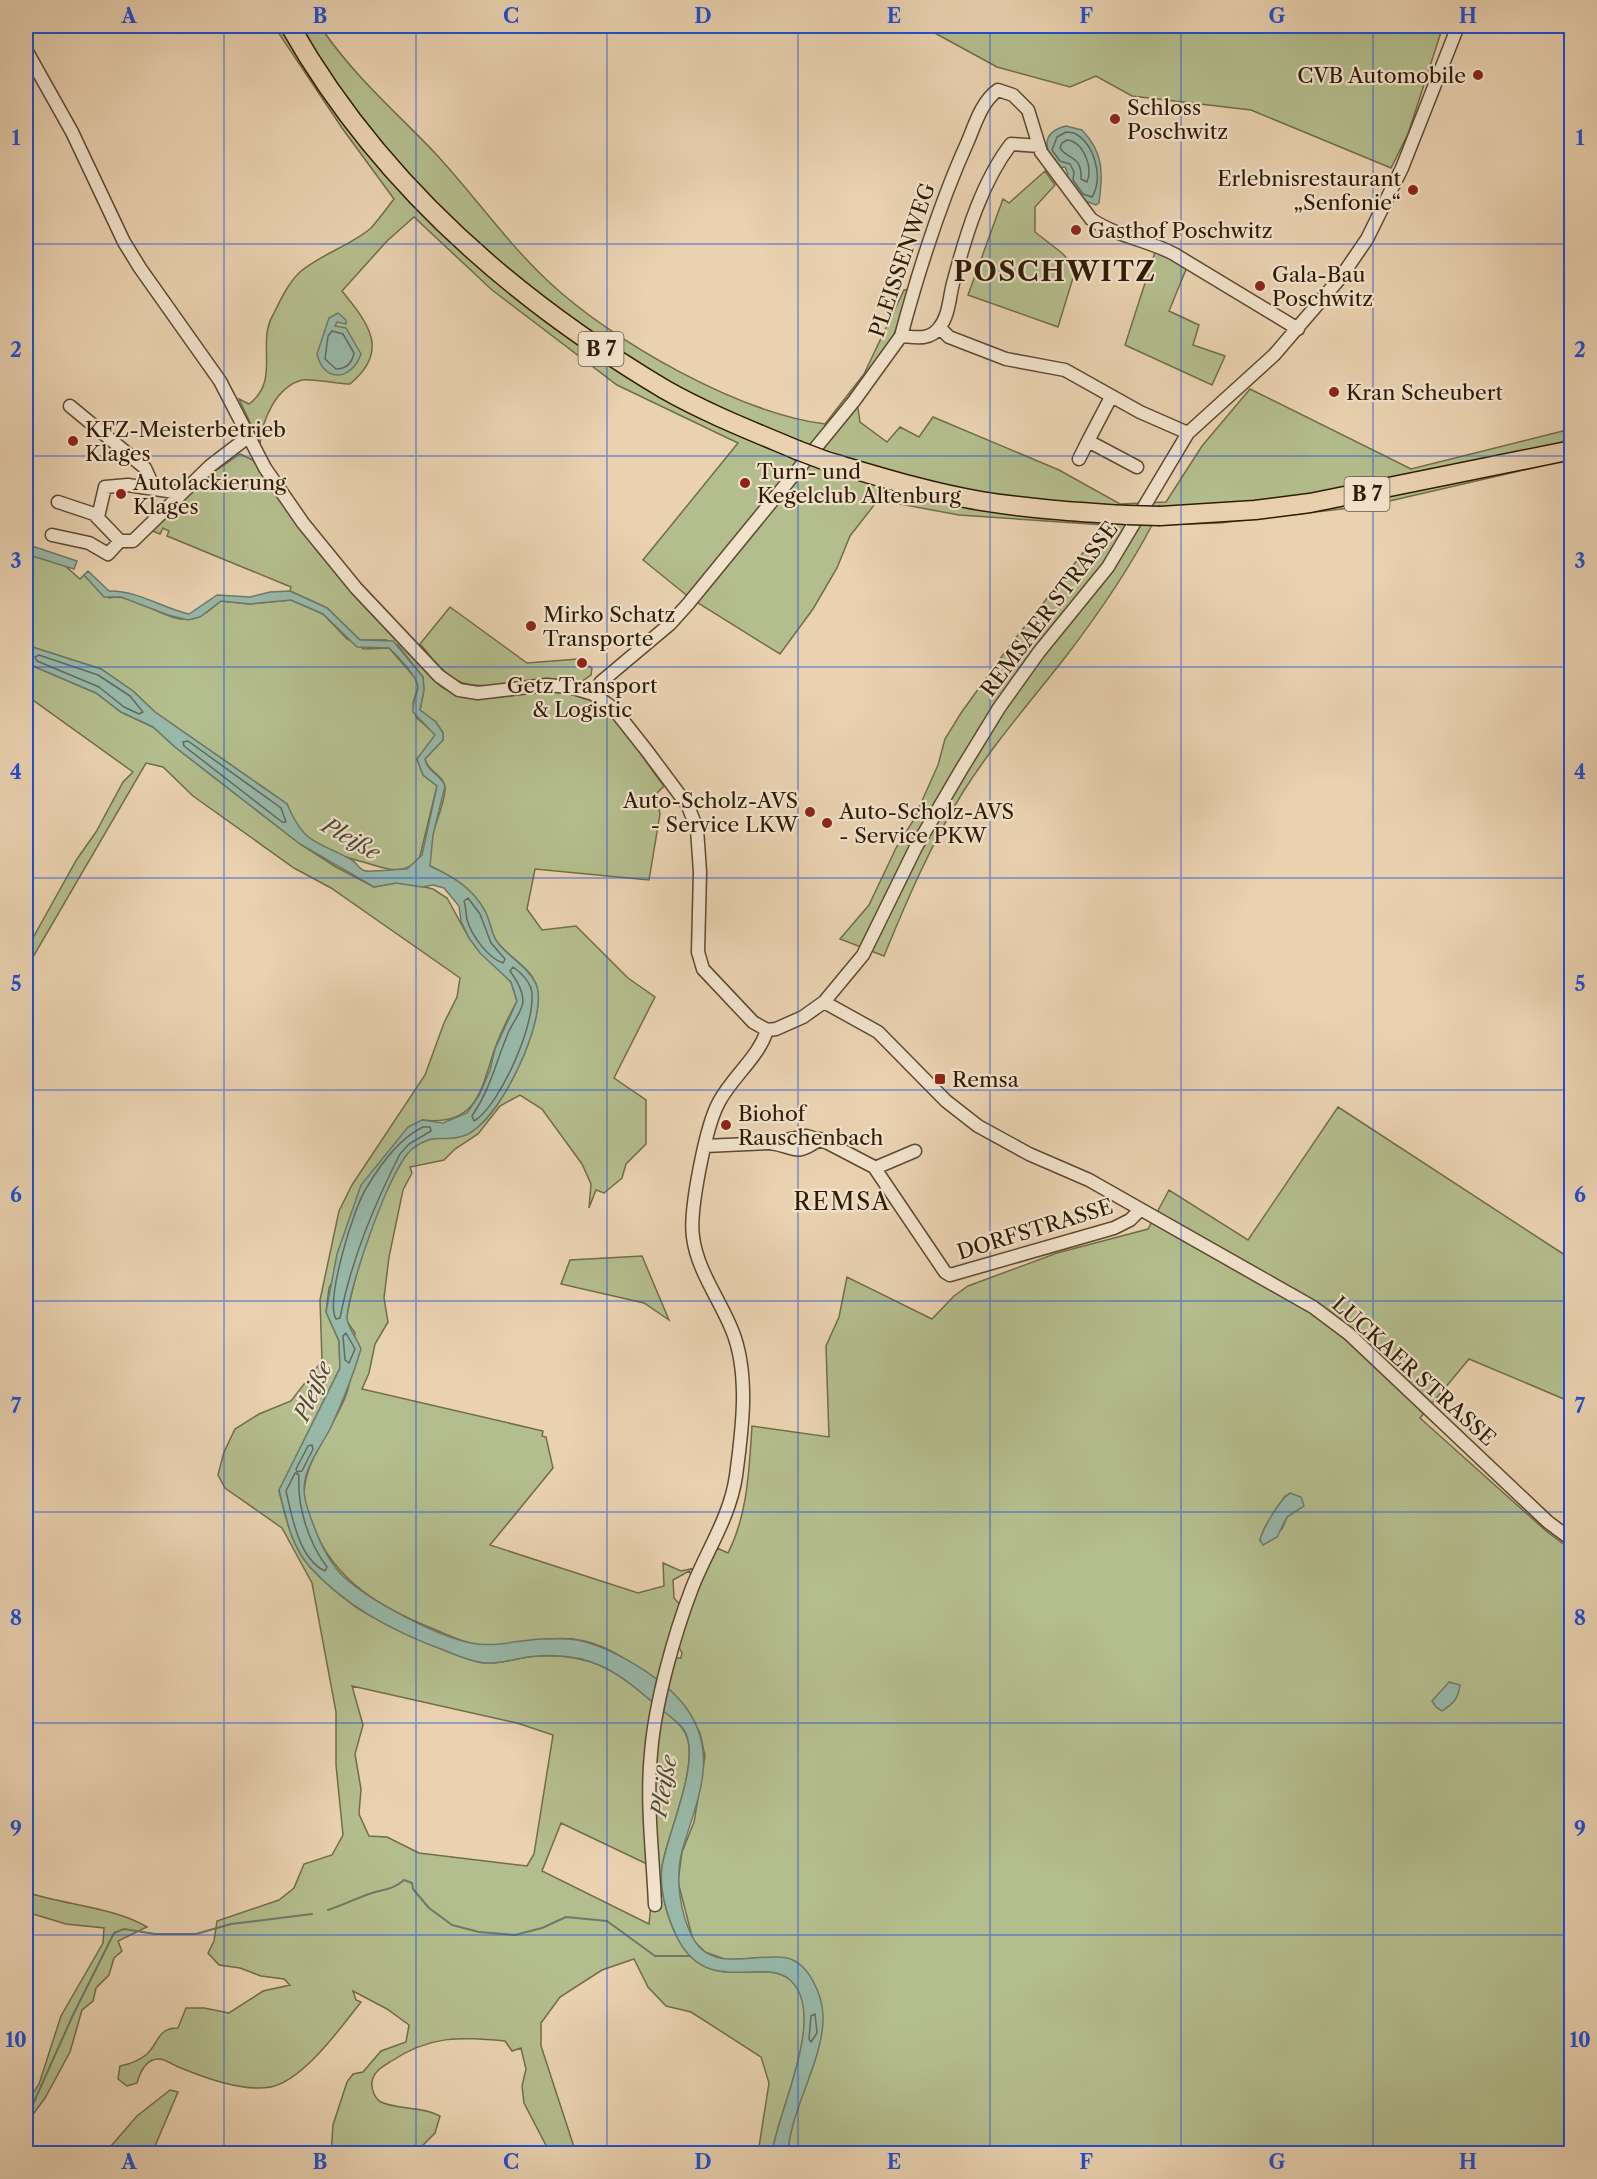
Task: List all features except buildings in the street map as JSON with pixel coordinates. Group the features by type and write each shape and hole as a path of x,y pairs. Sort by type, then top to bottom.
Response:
{"highway":[{"name":"B 7","path":"290,26 326,83 371,143 430,211 508,282 570,329 666,390 734,424 826,461 893,481 980,500 1042,509 1160,516 1255,510 1310,503 1572,450"}],"street":[{"name":"REMSAER STRASSE","path":"767,1030 776,1029 803,1017 824,1002 863,955 916,847 999,708 1039,652 1108,567 1188,433 1257,372 1298,329 1341,277 1367,238 1386,202 1458,26"},
{"path":"26,50 87,162 124,242 220,381 265,468 322,549 439,676 459,690 478,693 546,685 570,687 593,694 613,708 688,806 699,841 697,933 698,952 703,969 753,1022 767,1030 761,1045 718,1103 705,1146 692,1236 697,1257 738,1345 742,1422 735,1479 727,1514 692,1588 655,1720 651,1754 650,1806 655,1905"},
{"name":"PLEISSENWEG","path":"593,694 601,682 670,624 688,604 854,401 901,336 938,210 990,96 998,90 1012,95 1028,110 1039,146"},
{"path":"901,336 923,338 940,328 947,312 963,247 1000,159 1011,144 1039,146 1074,199 1100,226 1154,243 1298,329"},
{"path":"940,328 950,337 1006,359 1065,370 1111,397 1188,433"},
{"path":"1079,459 1111,397"},
{"path":"70,406 145,468 154,488"},
{"path":"52,535 89,543 108,554 120,541 133,541 181,493 228,451 248,437"},
{"path":"1088,441 1137,467"},
{"path":"98,517 105,487 154,488 181,493"},
{"path":"58,502 98,517 120,541"},
{"name":"LUCKAER STRASSE","path":"824,1002 878,1032 946,1101 978,1126 1029,1154 1089,1180 1313,1307 1349,1334 1548,1522 1572,1540"},
{"name":"DORFSTRASSE","path":"705,1146 768,1143 789,1150 800,1150 820,1139 875,1168 945,1272 950,1275 1114,1228 1130,1220 1140,1210"},
{"path":"875,1168 915,1151"}],"green space":[{"path":"274,26 320,26 332,44 360,76 435,153 519,251 549,282 576,305 607,328 679,371 755,406 825,424 864,374 904,290 911,289 892,340 857,402 860,422 887,442 900,427 919,437 933,417 1059,470 1120,504 1166,502 1202,446 1250,389 1411,469 1571,429 1572,459 1368,506 1220,523 1152,525 1123,575 1090,623 1000,739 963,792 930,852 884,956 840,939 869,905 896,848 913,821 938,765 945,739 961,713 1010,645 1105,525 959,515 878,500 850,536 837,568 813,609 780,654 690,598 643,560 738,443 617,385 492,290 414,217 387,241 342,291 367,326 371,338 372,349 362,372 350,384 302,380 293,384 278,397 267,415 260,444 239,399 249,404 259,394 264,384 268,326 281,298 300,272 371,228 394,199 342,128"},
{"path":"922,26 1443,26 1408,134 1391,168 1251,110 1132,96 1096,76 1070,87 997,67"},
{"path":"1045,171 1055,185 1035,207 1035,232 1062,253 1076,268 1058,327 968,295 1003,199 1009,203"},
{"path":"1156,249 1187,267 1169,311 1199,325 1193,345 1225,356 1212,385 1125,345"},
{"path":"240,454 253,460 318,552 440,686 458,695 478,698 562,691 582,695 601,705 608,712 664,786 656,794 660,814 649,880 535,869 527,909 542,930 576,926 628,978 655,997 614,1078 646,1100 646,1144 626,1164 622,1178 604,1193 596,1190 589,1208 591,1184 582,1164 542,1109 520,1095 500,1106 478,1134 455,1149 444,1160 410,1167 412,1173 403,1190 389,1257 384,1298 388,1322 375,1344 369,1373 362,1389 543,1431 542,1436 546,1437 553,1468 490,1545 638,1593 664,1586 663,1563 681,1571 695,1568 692,1576 689,1571 673,1580 674,1598 682,1607 658,1681 618,1655 585,1641 562,1638 499,1646 481,1645 455,1638 397,1613 362,1591 333,1562 322,1545 306,1507 305,1481 309,1468 342,1405 349,1385 355,1333 346,1320 361,1258 384,1196 404,1158 412,1149 432,1139 474,1128 491,1113 513,1079 522,1058 536,1016 538,998 533,978 496,941 480,903 461,884 430,866 430,847 444,799 445,785 425,759 443,740 443,733 436,722 420,710 424,690 423,677 398,645 386,640 360,640 327,608 290,591 291,587 167,536 169,531 163,528 160,534 150,530 205,478"},
{"path":"26,554 64,565 80,579 84,575 109,598 130,599 176,618 198,617 221,601 250,604 291,600 323,614 347,639 364,649 389,648 416,679 418,687 413,703 416,717 436,735 417,759 423,775 437,786 419,860 405,868 392,870 323,848 299,830 287,804 155,712 133,691 101,669 26,645"},
{"path":"450,607 527,663 578,659 592,668 591,675 581,682 550,680 482,686 456,680 441,668 420,644"},
{"path":"26,663 96,693 121,712 153,727 175,747 300,844 336,867 374,887 396,883 433,889 447,898 469,938 511,982 517,1001 500,1036 474,1102 455,1118 440,1121 422,1120 329,1288 326,1312 339,1341 340,1368 279,1491 290,1531 304,1559 330,1587 347,1601 378,1620 418,1639 475,1661 492,1663 554,1656 585,1660 624,1679 668,1714 684,1731 689,1744 689,1760 682,1798 665,1853 661,1876 667,1912 673,1929 689,1955 704,1966 719,1971 779,1974 791,1980 801,1995 804,2015 803,2038 772,2153 758,2153 769,2083 761,2057 691,2012 666,2006 648,1987 634,1959 602,1970 560,1997 541,2023 541,2046 576,2153 550,2153 524,2103 522,2086 526,2069 521,2048 512,2051 505,2041 459,2039 432,2042 418,2047 384,2066 373,2078 373,2091 381,2102 440,2116 435,2133 421,2147 420,2153 331,2153 333,2125 347,2082 353,2074 363,2072 381,2051 406,2042 409,2025 387,2009 353,1991 356,2000 361,2002 321,2051 296,2074 271,2087 249,2088 225,2083 160,2059 147,2063 137,2083 127,2086 118,2079 120,2066 141,2059 151,2050 162,2033 178,2028 186,2008 204,2008 229,2013 263,1991 290,1985 284,1979 261,1976 240,1968 219,1965 208,1953 214,1941 217,1921 279,1900 294,1888 304,1864 332,1855 343,1835 336,1765 336,1712 312,1583 282,1528 225,1488 218,1475 224,1452 235,1429 259,1414 291,1401 322,1361 320,1300 339,1211 352,1185 425,1075 444,1023 457,997 460,978 331,888 294,868 193,796 163,767 146,763 26,969 26,954 34,936 123,782 133,772 26,695","holes":["352,1686 517,1723 553,1735 534,1854 527,1866 419,1853 387,1837 369,1836 359,1814 361,1789 355,1754 363,1725","561,1823 647,1864 651,1904 649,1924 542,1871"]},
{"path":"1338,1107 1571,1259 1571,1402 1469,1359 1420,1418 1545,1530 1571,1550 1571,2153 955,2154 932,2147 909,2154 788,2153 791,2128 815,2061 820,2039 822,2016 817,1993 804,1969 758,1958 727,1960 705,1952 693,1940 678,1882 682,1852 694,1822 705,1756 700,1733 686,1708 667,1688 675,1658 681,1658 682,1653 678,1645 699,1584 717,1548 728,1553 740,1523 746,1491 752,1426 829,1437 826,1346 839,1317 847,1277 932,1319 954,1296 968,1286 1057,1253 1148,1229 1169,1190 1248,1240","holes":["1285,1496 1293,1511 1287,1517 1282,1529 1260,1540 1265,1527"]},
{"path":"642,1256 669,1320 644,1303 561,1284 570,1260"},
{"path":"26,1892 119,1915 147,1927 118,1941 122,1951 114,1958 109,1975 96,1988 93,2001 82,2010 70,2052 45,2098 26,2124 26,2104 39,2084 61,2016 103,1943 104,1928 66,1924 26,1912"},
{"path":"170,2090 178,2092 152,2153 105,2153 137,2116"}],"water":[{"path":"1066,126 1082,130 1098,155 1101,182 1099,203 1096,205 1080,199 1064,177 1068,174 1065,167 1058,168 1050,155 1048,138 1057,129"},
{"path":"338,313 346,320 346,324 337,322 335,326 346,328 361,354 351,369 338,375 326,370 317,354 329,318"},
{"path":"26,544 77,561 74,569 26,554"},
{"path":"88,571 109,591 129,593 189,614 217,595 250,597 270,592 290,591 327,608 360,640 393,641 423,677 424,690 420,710 436,722 443,733 443,740 425,759 428,767 445,786 433,835 430,866 468,889 480,903 496,940 536,984 538,1000 535,1020 518,1069 491,1113 477,1128 463,1136 427,1140 412,1149 403,1160 382,1202 349,1302 347,1320 361,1349 340,1408 307,1473 304,1485 306,1501 321,1544 338,1571 386,1607 440,1633 471,1643 489,1645 559,1639 591,1644 622,1657 652,1676 678,1698 687,1709 697,1727 704,1762 698,1797 682,1851 679,1873 682,1907 693,1938 701,1949 723,1959 775,1957 795,1961 808,1973 820,1998 823,2015 819,2048 795,2119 788,2153 772,2153 803,2038 804,2015 800,1995 790,1980 779,1974 719,1971 704,1966 689,1955 677,1937 665,1903 662,1867 682,1798 689,1759 689,1743 684,1730 630,1683 589,1661 556,1656 491,1663 475,1661 409,1636 373,1617 339,1594 304,1559 290,1531 279,1490 340,1368 339,1341 326,1312 337,1254 361,1185 408,1127 422,1120 443,1123 467,1113 479,1096 490,1070 495,1049 517,1001 511,982 480,953 469,938 461,921 459,906 444,888 433,885 422,887 396,883 374,887 300,844 175,747 153,727 121,712 96,693 26,663 26,645 101,669 133,691 155,712 287,804 293,818 306,835 352,860 366,871 407,869 422,855 437,786 423,775 417,759 435,735 413,712 418,688 415,679 389,648 357,647 323,614 291,600 250,604 221,601 200,617 188,620 121,597 104,597 84,575"},
{"path":"1290,1493 1301,1497 1304,1506 1287,1517 1277,1537 1263,1545 1260,1540 1268,1521"},
{"path":"1449,1682 1460,1685 1459,1690 1455,1700 1442,1711 1432,1701"},
{"path":"932,2147 954,2153 909,2153"}],"waterway":[{"path":"328,1910 369,1894 392,1888 404,1880 412,1883 413,1889 429,1908 452,1925 479,1932 515,1935 542,1928 566,1917 607,1921 655,1956 690,1956"},
{"path":"26,2112 33,2104 73,2015 114,1933 124,1929 155,1934 196,1934 231,1924 312,1914"}],"place":[{"name":"CVB Automobile","path":"1478,75"},
{"name":"Schloss Poschwitz","path":"1115,119"},
{"name":"Erlebnisrestaurant „Senfonie“","path":"1413,190"},
{"name":"Gasthof Poschwitz","path":"1076,230"},
{"name":"Gala-Bau Poschwitz","path":"1260,286"},
{"name":"Kran Scheubert","path":"1334,392"},
{"name":"KFZ-Meisterbetrieb Klages","path":"73,441"},
{"name":"Turn- und Kegelclub Altenburg","path":"745,483"},
{"name":"Autolackierung Klages","path":"121,494"},
{"name":"Mirko Schatz Transporte","path":"531,626"},
{"name":"Getz Transport & Logistic","path":"582,663"},
{"name":"Auto-Scholz-AVS - Service LKW","path":"810,812"},
{"name":"Auto-Scholz-AVS - Service PKW","path":"827,823"},
{"name":"Remsa","path":"940,1079"},
{"name":"Biohof Rauschenbach","path":"726,1125"}],"district":[{"name":"POSCHWITZ","path":"1055,271"},
{"name":"REMSA","path":"842,1201"}],"water label":[{"name":"Pleiße","path":"351,839"},
{"name":"Pleiße","path":"313,1391"},
{"name":"Pleiße","path":"664,1786"}]}
